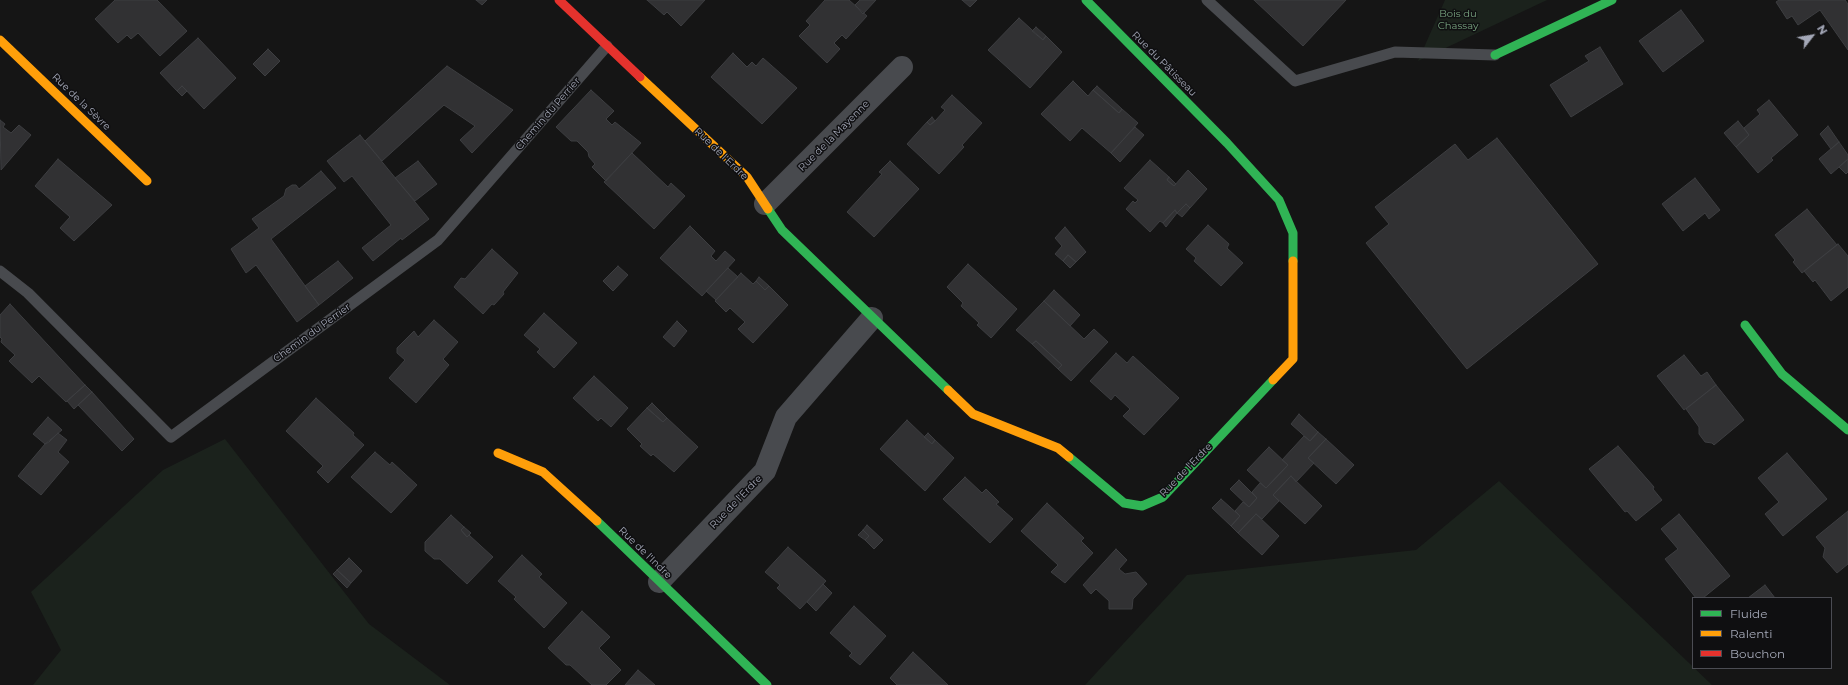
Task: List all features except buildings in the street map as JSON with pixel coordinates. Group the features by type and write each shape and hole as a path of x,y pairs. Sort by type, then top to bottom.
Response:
{"street":[{"name":"Rue de l'Erdre","path":"559,0 746,177 782,230 973,414 1058,448 1124,503 1142,506 1162,497 1292,358 1293,233 1280,200 1227,143"},
{"name":"Rue du Pâtisseau","path":"1086,0 1227,143"},
{"path":"1495,55 1612,0"},
{"name":"Rue de la Sèvre","path":"0,40 147,181"},
{"name":"Rue de la Mayenne","path":"765,204 902,67"},
{"name":"Rue de l'Erdre","path":"659,582 765,471 786,417 872,318"},
{"path":"1745,325 1782,374 1848,430"},
{"name":"Rue de l'Indre","path":"498,453 543,472 560,486 767,685"}],"lane":[{"path":"1207,0 1295,81 1396,52 1495,55"},
{"name":"Chemin du Perrier","path":"0,271 28,292 171,437 438,240 607,46"}],"green space":[{"name":"Bois du Chassay","path":"1445,0 1547,0 1418,61"},
{"path":"225,439 369,624 450,685 33,685 61,650 31,592 163,470"},
{"path":"1499,481 1692,666 1692,669 1695,669 1712,685 1085,685 1187,575 1416,550"}],"traffic: fast":[{"path":"1086,0 1227,143 1279,200 1293,233 1293,261"},
{"path":"1495,55 1612,0"},
{"path":"768,209 782,230 948,390"},
{"path":"1745,325 1782,374 1848,430"},
{"path":"1069,457 1124,503 1142,506 1163,497 1273,380"},
{"path":"597,521 767,685"}],"traffic: slow":[{"path":"0,40 147,181"},
{"path":"640,77 747,177 768,209"},
{"path":"1273,380 1293,359 1293,261"},
{"path":"948,390 973,414 1058,448 1069,457"},
{"path":"498,453 543,472 597,521"}],"traffic: jam":[{"path":"559,0 640,77"}]}
